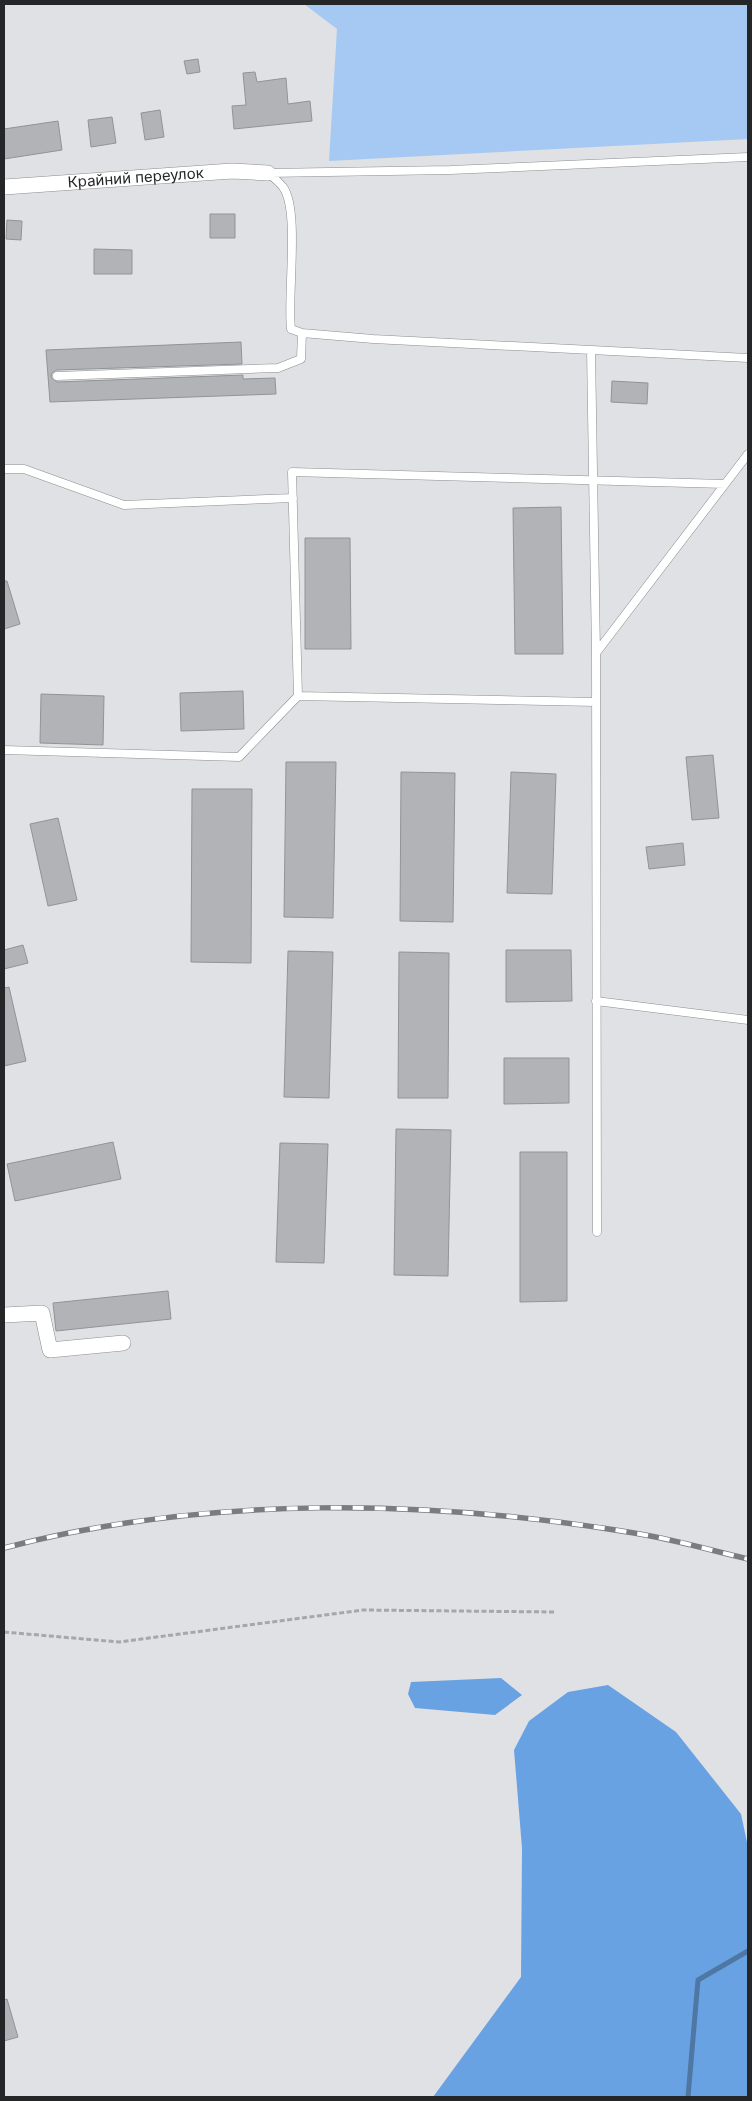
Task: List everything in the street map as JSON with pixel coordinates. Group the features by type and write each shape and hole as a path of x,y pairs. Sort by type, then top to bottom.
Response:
{"street":[{"name":"Крайний переулок","path":"4,187 232,171 268,174"},
{"path":"4,1315 42,1313 50,1350 123,1343"}],"lane":[{"path":"268,174 450,170 748,157"},
{"path":"268,174 283,187 291,213 288,309 291,329 302,333 748,358"},
{"path":"57,376 278,368 301,358 302,333"},
{"path":"591,350 596,653 597,1232"},
{"path":"596,653 748,454"},
{"path":"4,469 24,469 124,505 293,498"},
{"path":"4,750 239,756 298,696 292,472 725,484"},
{"path":"298,696 596,702"},
{"path":"596,1001 748,1020"}],"path":[{"path":"4,1632 118,1642 363,1610 554,1612"}],"shaded area":[{"path":"304,4 748,4 748,139 329,161 337,29"},
{"path":"501,1678 522,1695 495,1715 415,1708 408,1694 411,1682"},
{"path":"608,1685 676,1732 741,1814 748,1847 748,2097 433,2097 521,1977 522,1848 514,1750 529,1721 568,1692"}],"building":[{"path":"198,59 200,72 187,74 184,61"},
{"path":"255,72 257,82 286,78 288,104 310,101 312,121 234,129 232,106 246,105 243,73"},
{"path":"160,110 164,137 145,140 141,113"},
{"path":"112,117 116,143 91,147 88,120"},
{"path":"58,121 62,150 4,159 4,129"},
{"path":"210,214 235,214 235,238 210,238"},
{"path":"7,220 22,221 21,240 6,239"},
{"path":"94,249 132,250 132,274 94,274"},
{"path":"241,342 242,364 57,370 52,373 51,377 57,382 243,375 243,379 275,378 276,394 50,402 46,350"},
{"path":"612,381 648,383 647,404 611,402"},
{"path":"561,507 563,654 515,654 513,508"},
{"path":"305,538 350,538 351,649 305,649"},
{"path":"4,581 7,581 20,624 4,629"},
{"path":"243,691 244,729 181,731 180,693"},
{"path":"41,694 104,696 103,745 40,743"},
{"path":"713,755 719,818 692,820 686,757"},
{"path":"286,762 336,762 333,918 284,917"},
{"path":"401,772 455,773 453,922 400,921"},
{"path":"511,772 556,774 552,894 507,893"},
{"path":"192,789 252,789 251,963 191,962"},
{"path":"58,818 77,900 48,906 30,824"},
{"path":"683,843 685,865 649,869 646,847"},
{"path":"23,945 28,963 4,969 4,950"},
{"path":"506,950 571,950 572,1001 506,1002"},
{"path":"288,951 333,952 329,1098 284,1097"},
{"path":"399,952 449,953 448,1098 398,1098"},
{"path":"9,987 26,1061 4,1066 4,988"},
{"path":"504,1058 569,1058 569,1103 504,1104"},
{"path":"396,1129 451,1130 448,1276 394,1275"},
{"path":"113,1142 121,1179 15,1201 7,1164"},
{"path":"280,1143 328,1144 324,1263 276,1262"},
{"path":"520,1152 567,1152 567,1301 520,1302"},
{"path":"168,1291 171,1319 56,1331 53,1303"},
{"path":"7,1999 18,2037 4,2041 4,2000"}],"waterway":[{"path":"688,2097 698,1980 748,1951"}],"railway":[{"path":"4,1548 80,1531 159,1519 238,1511 318,1508 398,1509 478,1514 557,1522 648,1535 748,1559"}]}
